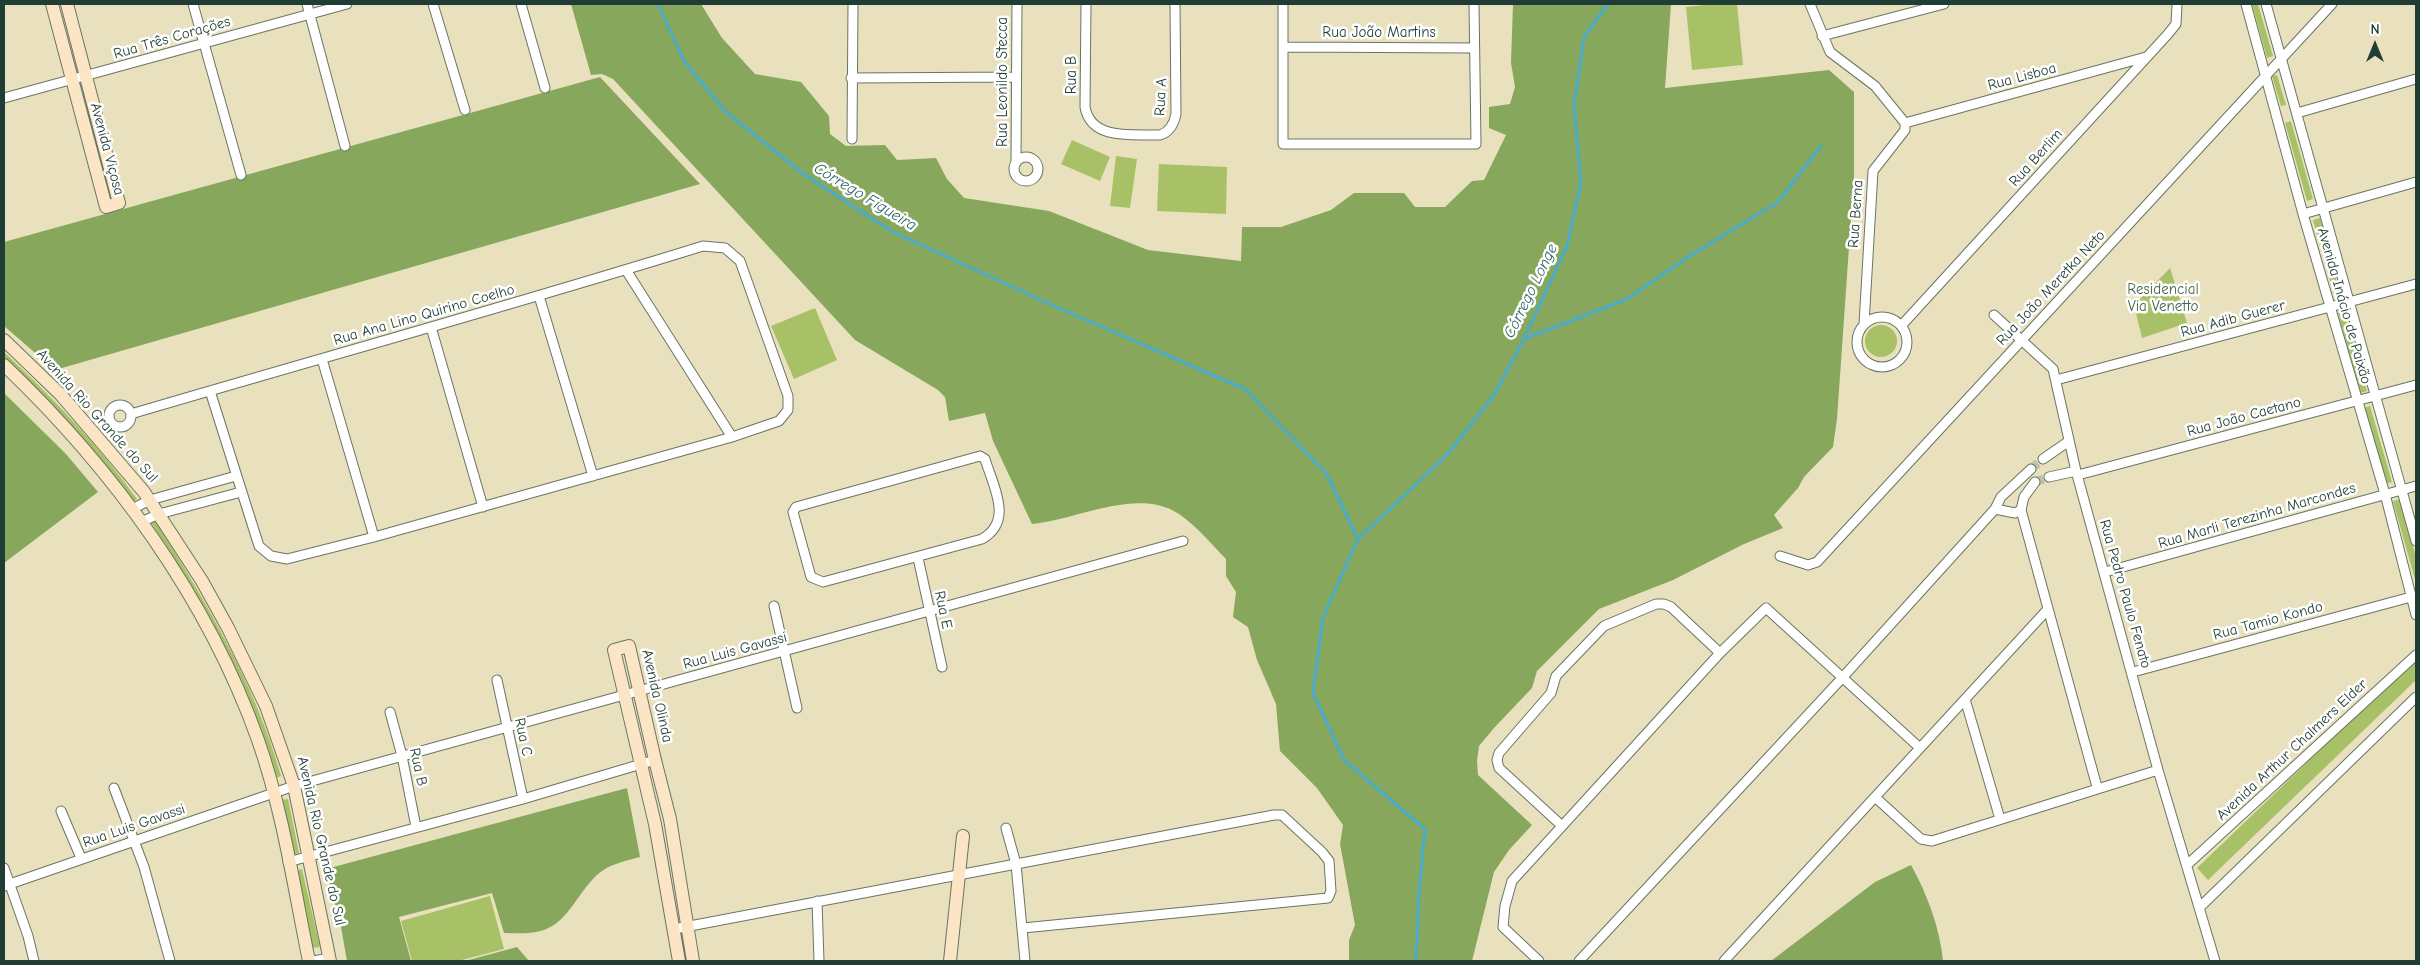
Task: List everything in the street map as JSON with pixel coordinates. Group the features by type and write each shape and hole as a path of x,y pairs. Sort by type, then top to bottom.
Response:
{"street":[{"name":"Avenida Viçosa","path":"52,4 106,207 119,203 67,4"},
{"path":"193,4 241,175"},
{"path":"307,4 345,146"},
{"name":"Rua Três Corações","path":"4,98 348,4"},
{"path":"433,4 465,110"},
{"path":"521,4 545,88"},
{"path":"852,138 853,4"},
{"name":"Rua Leonildo Stecca","path":"1016,161 1017,4"},
{"name":"Rua B","path":"1086,4 1086,113 1098,128 1111,133"},
{"name":"Rua A","path":"1111,133 1160,135 1167,133 1172,126 1176,114 1175,4"},
{"path":"1283,4 1284,144 1476,144 1474,4"},
{"path":"1810,4 1830,52 1876,86 1905,123"},
{"path":"1822,36 1944,4"},
{"name":"Rua Berlim","path":"1901,326 2176,24 2177,4"},
{"name":"Avenida Inácio de Paixão","path":"2246,4 2303,214 2385,494 2416,615"},
{"name":"Avenida Inácio de Paixão","path":"2266,4 2416,541"},
{"name":"Rua João Meretka Neto","path":"1780,556 1808,565 1817,562 2332,4"},
{"name":"Rua João Martins","path":"1284,47 1474,48"},
{"name":"Rua Lisboa","path":"1905,123 2147,57"},
{"path":"851,78 1016,76"},
{"path":"2297,113 2416,79"},
{"name":"Rua Berna","path":"1901,326 1906,334 1905,351 1893,364 1885,367 1876,366 1861,357 1856,340 1864,324 1873,171 1905,130 1905,123"},
{"path":"1016,142 1027,157 1035,160 1038,168 1036,176 1029,181 1022,180 1016,176 1013,168 1016,161 1027,157"},
{"path":"2303,214 2416,182"},
{"name":"Rua Ana Lino Quirino Coelho","path":"131,414 431,328 703,246 724,248 740,261 788,396 788,410 779,421 732,437"},
{"path":"210,391 259,546 271,556 287,559 374,537 732,437 626,270"},
{"name":"Rua Adib Guerer","path":"2056,380 2416,284"},
{"path":"539,296 592,476"},
{"name":"Rua Pedro Paulo Fenato","path":"1994,315 2053,370 2077,473 2133,672 2158,770 2215,961"},
{"path":"1864,324 1876,317 1883,317 1896,321 1901,326"},
{"path":"431,328 483,507"},
{"name":"Avenida Rio Grande do Sul","path":"4,340 61,395 122,464 150,500 202,581 251,674 276,731 294,786 330,960"},
{"path":"322,359 374,537"},
{"name":"Avenida Rio Grande do Sul","path":"4,365 68,430 132,509 180,580 224,661 245,706 274,792 309,961"},
{"name":"Rua João Caetano","path":"2049,477 2077,473 2358,402 2416,385"},
{"path":"2043,459 2069,441"},
{"path":"973,457 985,459 1000,507 998,526 982,539 918,558 818,582 812,577 793,512 796,507 973,457"},
{"path":"1580,961 1843,677 1995,509 2001,497 2031,469"},
{"path":"132,509 150,500 236,476"},
{"path":"2022,476 2033,485 2024,497 2021,510 2097,787"},
{"name":"Rua Marli Terezinha Marcondes","path":"2105,572 2416,486"},
{"path":"141,522 159,514 241,492"},
{"path":"1995,509 2015,513 2021,510"},
{"name":"Rua Luis Gavassi","path":"7,884 294,786 1183,541"},
{"name":"Rua E","path":"918,558 942,667"},
{"name":"Rua Tamio Kondo","path":"2133,672 2411,598"},
{"path":"1561,825 1500,768 1497,760 1499,753 1551,694 1556,676 1604,626 1656,604 1664,604 1671,607 1720,653"},
{"path":"774,606 797,708"},
{"path":"1539,961 1503,927 1505,906 1512,881 1561,825 1720,653 1766,608 1920,748"},
{"path":"1724,961 2048,609"},
{"name":"Avenida Olinda","path":"679,961 655,824 614,650 629,646 654,760 670,819 689,925 693,961"},
{"name":"Avenida Arthur Chalmers Elder","path":"2187,865 2416,654"},
{"name":"Rua C","path":"497,680 523,799"},
{"path":"2200,907 2416,697"},
{"path":"1965,699 2000,819"},
{"name":"Rua B","path":"390,712 402,756 416,827"},
{"path":"288,862 523,799 654,760"},
{"path":"1876,797 1921,840 1932,842 2097,787 2158,770"},
{"path":"114,788 135,840 170,961"},
{"path":"61,811 81,858"},
{"path":"674,929 1274,815 1282,815 1322,852 1328,862 1331,891 1328,898 1023,928"},
{"path":"1006,828 1016,864 1025,961"},
{"path":"950,961 963,836"},
{"path":"4,868 7,884 28,936 34,961"},
{"path":"817,901 819,961"},
{"path":"313,961 330,960"}],"green space":[{"path":"571,4 701,4 722,38 755,74 801,82 829,116 830,134 846,146 885,145 897,160 936,158 947,179 964,198 1049,211 1148,250 1241,261 1242,227 1281,227 1331,210 1354,193 1404,193 1415,207 1445,207 1472,181 1484,180 1506,135 1489,128 1489,107 1510,104 1515,87 1511,63 1513,4 1671,4 1665,88 1829,70 1854,92 1854,175 1837,419 1833,447 1804,477 1798,488 1774,515 1783,528 1744,544 1673,580 1599,609 1537,671 1532,688 1479,746 1478,775 1532,825 1509,850 1494,872 1472,961 1349,961 1349,940 1355,925 1340,844 1343,825 1317,788 1280,751 1276,704 1257,660 1248,627 1233,617 1236,592 1226,576 1226,559 1187,520 1172,510 1156,505 1139,503 1121,505 1032,524 993,441 985,413 949,421 945,397 938,390 855,340 613,79 602,74 591,75"},
{"path":"1737,4 1743,65 1692,70 1686,7"},
{"path":"2252,4 2258,4 2273,56 2267,58"},
{"path":"2277,75 2286,105 2281,106 2272,76"},
{"path":"600,77 700,184 55,370 4,326 4,242"},
{"path":"2291,121 2313,199 2307,201 2285,123"},
{"path":"1072,140 1110,157 1100,181 1061,164"},
{"path":"1116,156 1137,159 1130,208 1110,206"},
{"path":"1159,164 1227,167 1226,214 1157,211"},
{"path":"2320,218 2340,294 2334,295 2313,220"},
{"name":"Residencial Via Venetto","path":"2170,268 2187,323 2142,338 2134,305"},
{"path":"815,308 837,360 794,379 771,326"},
{"path":"2344,311 2367,391 2360,393 2338,313"},
{"path":"1881,325 1893,329 1897,341 1893,353 1881,357 1869,353 1865,341 1869,329"},
{"path":"4,352 74,422 137,499 133,502 4,359"},
{"path":"4,393 66,454 98,492 4,563"},
{"path":"2370,406 2392,482 2386,484 2364,408"},
{"path":"2400,499 2416,557 2416,583 2393,501"},
{"path":"154,519 210,611 243,675 270,742 281,776 276,778 265,744 238,678 188,583 150,521"},
{"path":"2416,658 2416,680 2208,880 2197,868"},
{"path":"627,788 640,857 617,863 602,871 556,924 536,932 504,933 492,893 399,917 411,961 347,961 341,927 326,869"},
{"path":"288,799 299,853 292,855 280,800"},
{"path":"1911,865 1932,912 1939,936 1943,961 1771,961 1875,882"},
{"path":"302,869 320,947 312,948 295,871"},
{"path":"490,896 504,949 458,961 412,961 401,921"},
{"path":"517,947 529,961 465,961"}],"waterway":[{"name":"Córrego Figueira","path":"658,4 684,61 726,112 805,175 893,232 1061,309 1245,389 1326,473 1358,539 1323,617 1313,693 1344,760 1425,829 1419,894 1416,961"},
{"name":"Córrego Longe","path":"1358,539 1447,455 1494,395 1524,339 1567,246 1581,182 1574,106 1584,37 1608,4"},
{"path":"1524,339 1627,299 1691,255 1778,202 1821,146"}],"tunnel":[{"path":"2031,469 2043,459"},
{"path":"2035,482 2049,477"}]}
